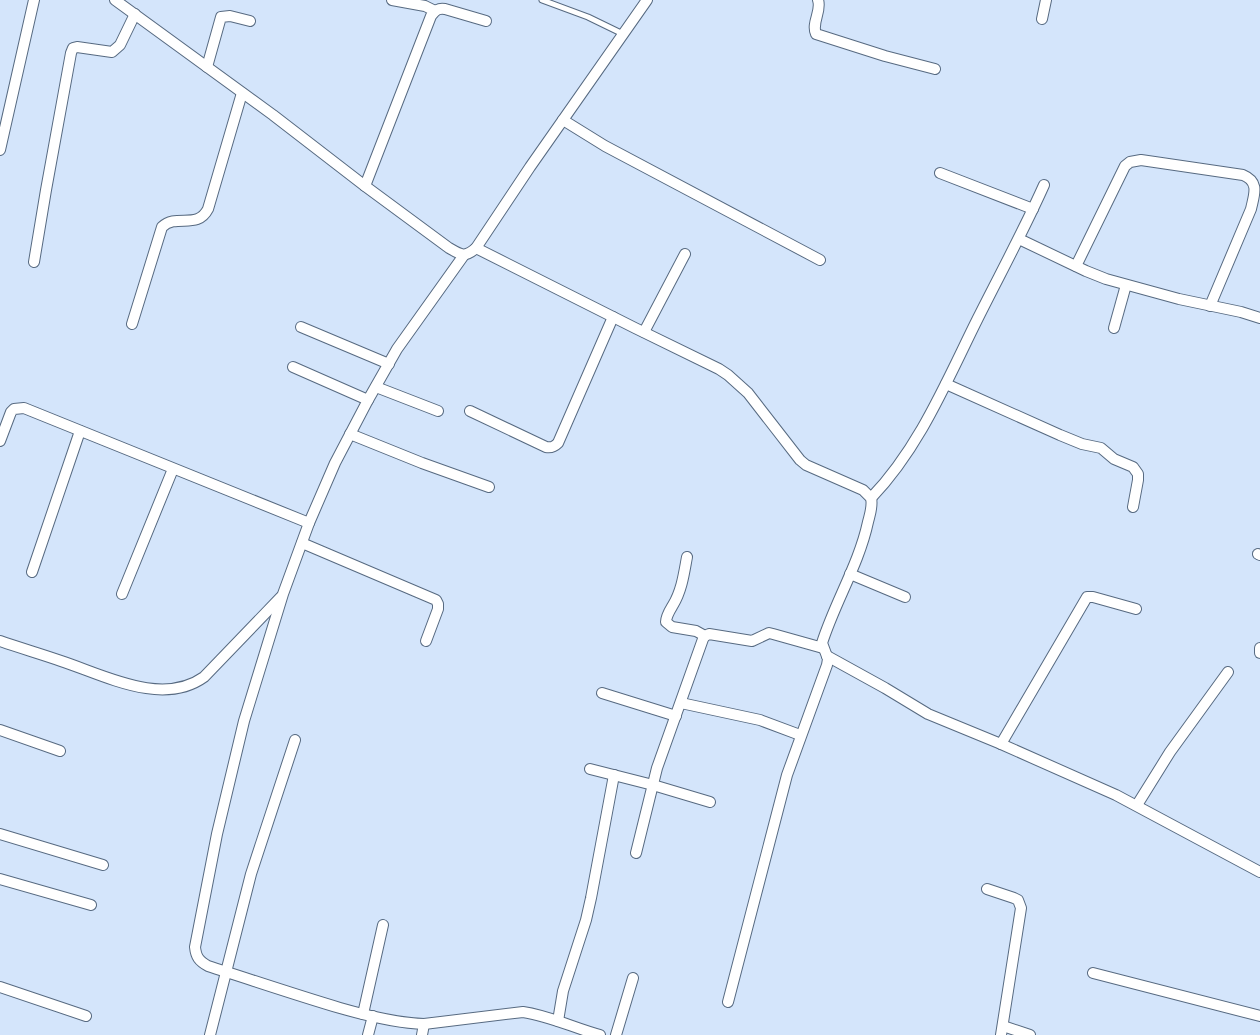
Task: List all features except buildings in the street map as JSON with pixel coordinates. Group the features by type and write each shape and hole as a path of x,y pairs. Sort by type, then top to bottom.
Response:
{"street":[{"path":"0,150 34,0"},
{"path":"115,0 242,94 273,115 449,248 464,255"},
{"path":"392,0 425,6 435,11"},
{"path":"600,1035 536,1014 523,1012 424,1024 408,1023 368,1015 321,1002 208,966 199,961 195,947 217,834 242,729 283,594 327,479 368,400 411,328 464,255 470,253 476,248 563,120 648,0"},
{"path":"818,0 819,7 814,30 816,34 935,70"},
{"path":"1042,19 1046,0"},
{"path":"365,186 431,16 440,8 486,21"},
{"path":"34,262 71,53 74,48 78,47 112,52 120,45 135,14"},
{"path":"207,67 221,17 230,16 250,21"},
{"path":"132,324 162,227 171,221 195,220 205,216 242,94"},
{"path":"563,120 605,146 820,260"},
{"path":"1076,266 1125,166 1130,162 1141,160 1243,175 1249,177 1255,185 1251,209 1210,306"},
{"path":"940,173 1033,209"},
{"path":"871,498 886,483 925,424 1019,238 1044,185"},
{"path":"1019,238 1106,279 1260,318"},
{"path":"476,248 710,364 728,375 753,399 800,460 806,465 863,490 871,498 872,508 866,532 822,643 827,665 816,697 800,735 787,775 728,1002"},
{"path":"644,332 685,254"},
{"path":"1114,328 1126,285"},
{"path":"470,410 546,447 550,448 555,446 558,443 613,317"},
{"path":"301,327 389,364"},
{"path":"293,367 368,400"},
{"path":"946,384 1060,436 1082,444 1101,448 1114,460 1133,467 1138,474 1133,506"},
{"path":"376,387 438,411"},
{"path":"0,441 11,412 19,407 24,408 309,523"},
{"path":"32,572 80,431"},
{"path":"350,434 489,487"},
{"path":"122,594 173,469"},
{"path":"302,543 436,600 438,609 426,642"},
{"path":"687,557 680,591 666,619 666,622 672,627 696,631 705,636"},
{"path":"850,574 905,597"},
{"path":"0,642 144,688 175,690 191,686 204,678 283,594"},
{"path":"1001,744 1087,597 1094,597 1136,609"},
{"path":"636,853 657,768 703,639 709,634 752,641 769,633 825,652 928,714 1095,784 1137,805 1260,872"},
{"path":"1137,805 1174,747 1228,672"},
{"path":"602,694 676,716"},
{"path":"681,703 760,720 800,735"},
{"path":"0,730 60,752"},
{"path":"210,1035 251,874 295,740"},
{"path":"590,770 653,785 710,802"},
{"path":"558,1021 563,991 586,920 614,775"},
{"path":"0,834 103,865"},
{"path":"0,879 91,905"},
{"path":"987,889 1018,900 1021,908 1002,1031 1030,1035"},
{"path":"368,1035 368,1015 383,925"},
{"path":"1092,973 1260,1016"},
{"path":"616,1035 633,978"},
{"path":"0,988 86,1016"},
{"path":"422,1035 424,1024"}],"lane":[{"path":"542,0 588,18 623,34"}]}
